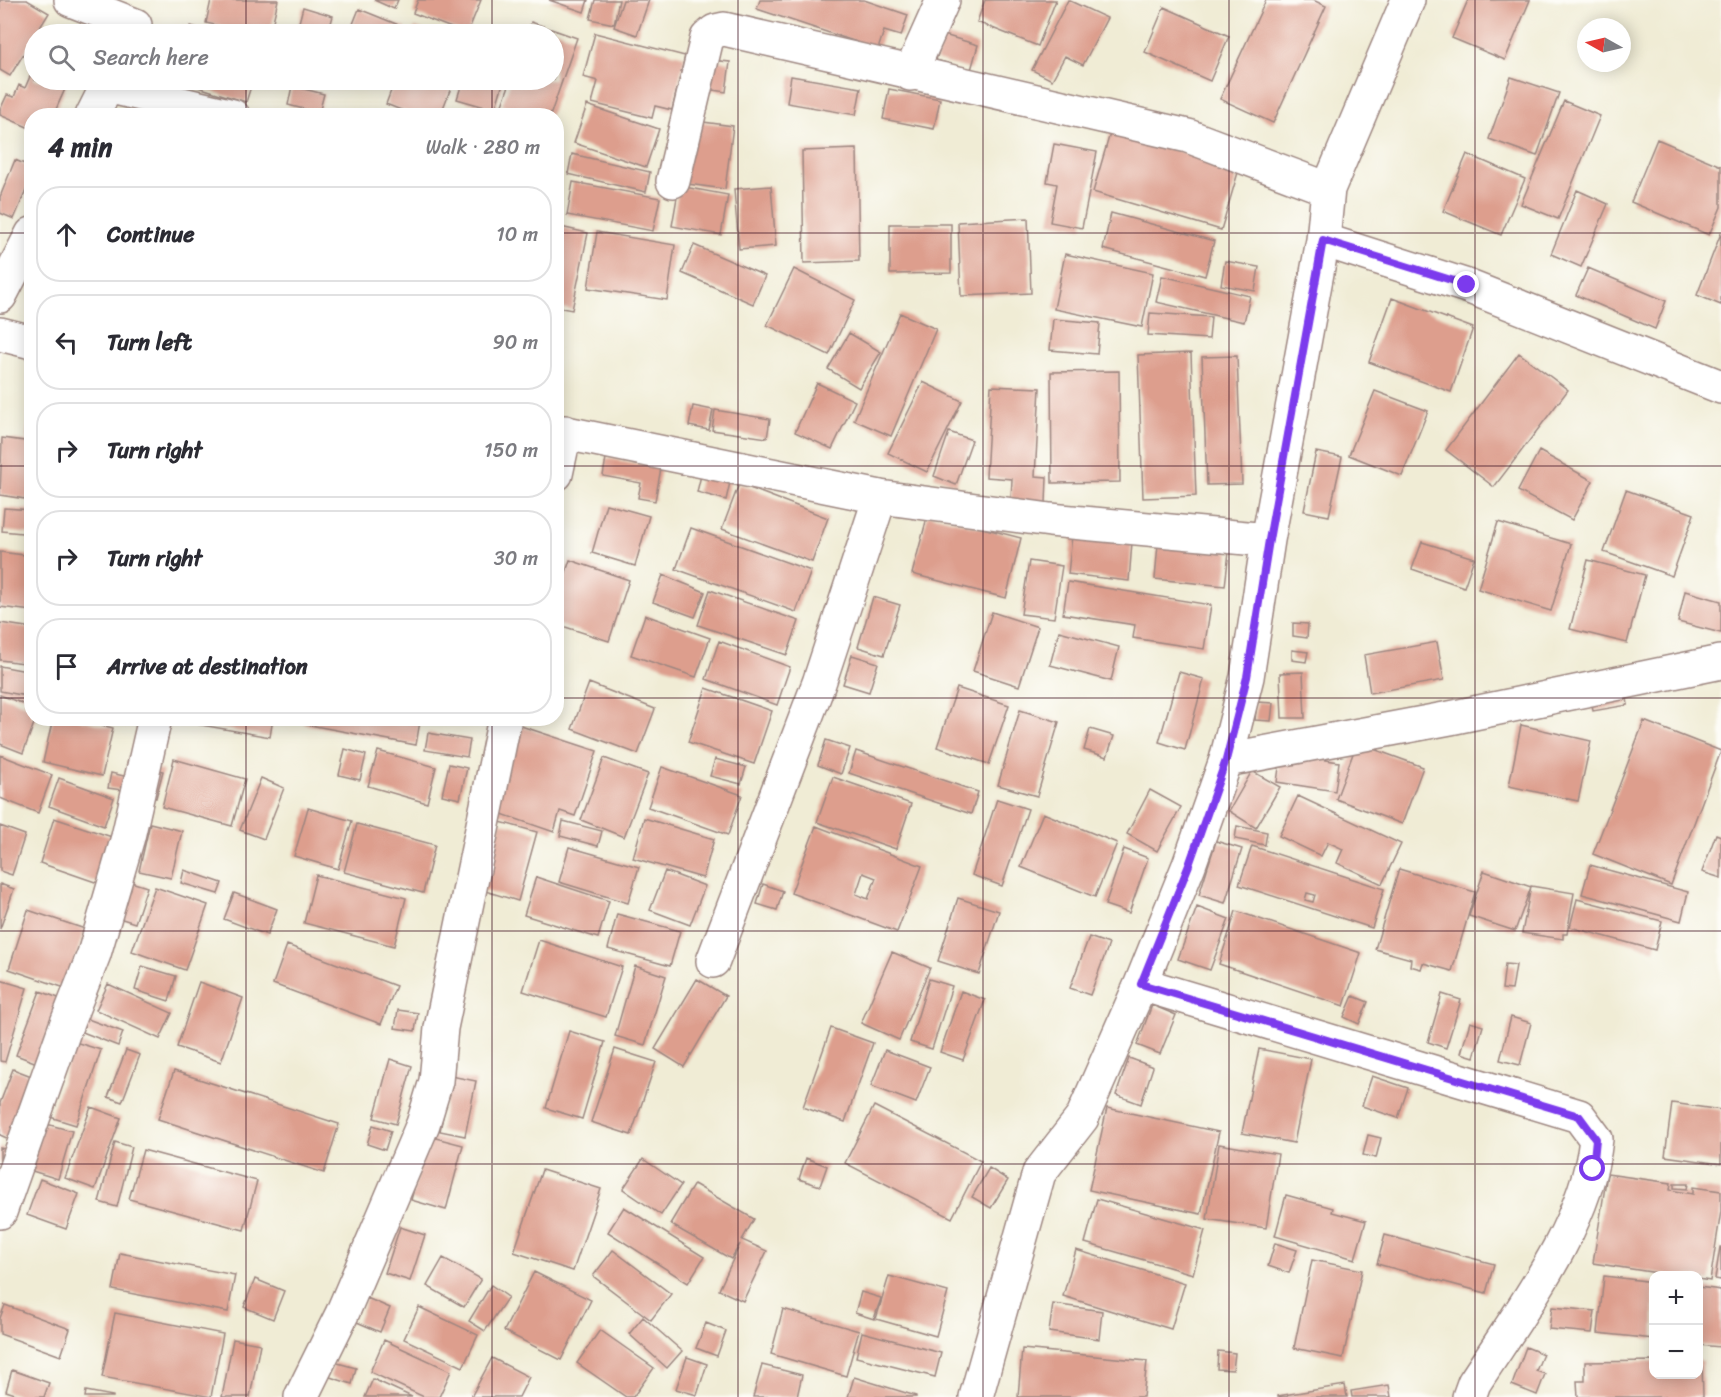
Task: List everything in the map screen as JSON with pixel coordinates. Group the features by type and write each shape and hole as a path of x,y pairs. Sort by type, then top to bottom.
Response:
{"street":[{"path":"71,0 136,20"},
{"path":"910,74 943,0"},
{"path":"976,1397 1039,1173 1082,1118 1141,984 1189,865 1226,760 1247,677 1323,240 1328,189 1408,0"},
{"path":"673,181 707,38 724,29 910,74 1188,136 1328,189"},
{"path":"96,108 105,90"},
{"path":"135,90 203,108"},
{"path":"1323,240 1467,285 1721,387"},
{"path":"0,296 24,250"},
{"path":"0,334 24,340"},
{"path":"564,432 880,497 1050,520 1269,540"},
{"path":"713,961 819,683 880,497"},
{"path":"1226,760 1450,718 1721,662"},
{"path":"0,1212 65,1028 94,954 128,837 154,726"},
{"path":"301,1397 342,1314 423,1124 436,1081 441,1028 503,726"},
{"path":"1141,984 1579,1116 1596,1139 1593,1169 1552,1263 1474,1383 1468,1397"}],"building":[{"path":"0,0 27,0 49,13 42,24 24,24 24,53 10,76 0,70"},
{"path":"211,0 278,0 272,24 206,23"},
{"path":"374,0 398,0 394,9"},
{"path":"418,0 481,0 471,24 441,24 413,13"},
{"path":"549,0 588,0 584,12"},
{"path":"595,0 619,0 614,24 590,19"},
{"path":"623,0 649,0 637,35 614,27"},
{"path":"760,0 864,0 908,15 901,36 884,31 878,49 757,9"},
{"path":"985,0 1056,0 1038,46 977,22"},
{"path":"1068,0 1107,18 1083,65 1065,56 1052,80 1032,70"},
{"path":"1266,0 1313,0 1326,6 1273,123 1220,99"},
{"path":"1468,0 1530,0 1505,60 1452,38"},
{"path":"303,7 333,16 331,24 299,24"},
{"path":"1164,7 1229,36 1210,81 1145,52"},
{"path":"359,9 396,24 353,24"},
{"path":"564,33 577,38 564,76"},
{"path":"595,33 685,56 672,110 655,106 652,118 592,103 598,81 583,77"},
{"path":"944,35 978,45 971,70 936,60"},
{"path":"710,60 730,62 726,92 706,89"},
{"path":"791,76 861,88 856,115 787,103"},
{"path":"1511,77 1559,93 1537,156 1489,139"},
{"path":"19,85 24,90 65,90 57,108 24,108 24,126 0,115 7,95 14,97"},
{"path":"889,89 940,99 934,129 883,119"},
{"path":"208,90 250,90 246,102"},
{"path":"291,90 308,90 324,94 320,108 300,108 288,105"},
{"path":"391,90 450,90 443,108 396,108 386,104"},
{"path":"460,90 501,90 496,108 457,99"},
{"path":"507,90 559,90 553,108 510,108 502,105"},
{"path":"1564,101 1600,116 1558,219 1521,204"},
{"path":"587,105 659,129 646,167 574,143"},
{"path":"688,120 733,126 725,189 680,183"},
{"path":"1111,130 1239,169 1221,230 1093,192"},
{"path":"1657,139 1721,166 1721,207 1709,235 1631,202"},
{"path":"1054,144 1097,152 1082,228 1050,222 1057,184 1047,182"},
{"path":"857,149 859,261 804,263 802,151"},
{"path":"572,154 650,172 646,192 568,174"},
{"path":"1467,154 1525,179 1501,235 1443,211"},
{"path":"15,160 24,164 24,195 14,219 0,213 0,197"},
{"path":"573,182 660,198 653,231 567,215"},
{"path":"679,186 728,195 721,235 672,226"},
{"path":"771,186 776,246 739,249 734,189"},
{"path":"1577,190 1608,204 1581,267 1551,254"},
{"path":"1111,213 1214,241 1205,276 1103,249"},
{"path":"1028,218 1031,293 961,296 958,222"},
{"path":"890,224 951,224 951,273 890,274"},
{"path":"564,228 588,233 572,310 564,308"},
{"path":"597,232 675,245 667,300 588,288"},
{"path":"1721,233 1721,305 1697,295"},
{"path":"694,245 765,276 753,304 682,273"},
{"path":"1065,254 1153,273 1142,327 1054,309"},
{"path":"1225,261 1259,267 1255,291 1221,285"},
{"path":"1588,268 1666,301 1655,329 1576,295"},
{"path":"794,269 855,300 829,355 767,325"},
{"path":"1162,276 1250,296 1244,322 1156,302"},
{"path":"1392,298 1473,328 1451,392 1369,362"},
{"path":"900,313 936,329 891,436 854,420"},
{"path":"1150,313 1211,317 1209,339 1148,335"},
{"path":"1053,319 1100,323 1097,354 1050,350"},
{"path":"849,333 881,352 859,388 828,369"},
{"path":"1191,353 1196,496 1143,498 1138,355"},
{"path":"1519,353 1568,390 1494,487 1446,450"},
{"path":"1237,356 1242,484 1207,485 1202,357"},
{"path":"1119,371 1120,482 1052,483 1051,372"},
{"path":"923,382 962,401 927,472 888,453"},
{"path":"817,383 855,401 832,449 795,432"},
{"path":"991,386 1040,388 1035,476 1047,477 1046,503 1011,501 1012,479 986,477"},
{"path":"1375,391 1428,411 1402,476 1349,455"},
{"path":"693,406 713,410 709,430 689,426"},
{"path":"715,410 770,419 767,438 712,430"},
{"path":"949,432 972,440 956,485 934,476"},
{"path":"2,438 24,441 24,499 0,495"},
{"path":"1539,451 1593,481 1572,520 1518,491"},
{"path":"1316,452 1342,457 1329,516 1304,511"},
{"path":"606,458 661,468 655,501 638,498 641,483 603,476"},
{"path":"702,471 731,478 726,500 697,492"},
{"path":"739,484 828,518 812,562 722,529"},
{"path":"1626,490 1694,514 1672,576 1604,552"},
{"path":"606,504 649,516 635,566 592,553"},
{"path":"4,508 24,509 24,533 2,531"},
{"path":"928,514 1021,538 1006,598 912,574"},
{"path":"1498,522 1571,544 1551,611 1478,589"},
{"path":"691,528 811,571 796,612 676,569"},
{"path":"1072,536 1132,542 1129,581 1068,574"},
{"path":"1422,542 1474,558 1464,587 1412,569"},
{"path":"1158,544 1229,552 1225,586 1155,579"},
{"path":"0,552 24,555 24,610 0,607"},
{"path":"570,560 629,580 609,641 564,627 564,578"},
{"path":"1588,560 1645,575 1627,643 1570,629"},
{"path":"1029,561 1062,566 1054,618 1021,614"},
{"path":"663,575 705,592 695,617 653,602"},
{"path":"1068,582 1211,605 1204,649 1133,638 1135,625 1063,614"},
{"path":"710,590 799,621 787,655 698,625"},
{"path":"1685,591 1721,601 1721,633 1678,622"},
{"path":"873,597 900,605 884,655 858,647"},
{"path":"992,612 1038,627 1019,686 973,671"},
{"path":"645,615 710,638 696,677 631,655"},
{"path":"0,623 24,627 24,663 0,660"},
{"path":"1293,623 1308,624 1307,638 1293,636"},
{"path":"1059,631 1119,647 1111,681 1050,665"},
{"path":"719,641 790,667 777,705 706,679"},
{"path":"1437,642 1444,680 1370,693 1364,655"},
{"path":"1292,650 1308,652 1306,662 1292,660"},
{"path":"852,655 878,663 869,692 843,684"},
{"path":"0,666 24,670 24,696 0,691"},
{"path":"1179,672 1204,679 1185,750 1159,742"},
{"path":"1303,672 1305,718 1282,718 1280,673"},
{"path":"589,683 655,709 638,754 572,729"},
{"path":"1625,684 1628,705 1593,711 1590,690"},
{"path":"706,688 772,711 754,764 688,742"},
{"path":"957,688 1009,705 989,764 937,747"},
{"path":"0,695 24,704 24,726 33,726 23,753 0,744"},
{"path":"1257,702 1273,703 1271,721 1255,720"},
{"path":"1020,710 1059,722 1037,796 998,785"},
{"path":"1644,721 1721,751 1671,885 1593,854"},
{"path":"1521,725 1591,741 1578,801 1509,786"},
{"path":"51,726 113,728 102,776 43,762"},
{"path":"207,726 272,726 270,737"},
{"path":"315,726 419,726 416,745"},
{"path":"521,726 597,751 575,816 560,811 554,832 493,811"},
{"path":"1090,729 1114,736 1107,757 1084,750"},
{"path":"428,733 470,740 467,757 425,750"},
{"path":"826,740 850,748 841,774 818,765"},
{"path":"1357,743 1423,767 1402,824 1336,799"},
{"path":"345,749 366,755 360,780 339,775"},
{"path":"378,751 436,767 427,803 368,786"},
{"path":"856,751 978,792 971,814 849,773"},
{"path":"1281,753 1339,762 1335,791 1277,782"},
{"path":"0,755 52,775 38,813 0,798"},
{"path":"604,758 648,774 624,837 581,820"},
{"path":"174,759 245,779 232,826 162,807"},
{"path":"715,759 746,767 741,784 710,776"},
{"path":"449,764 467,768 460,799 442,795"},
{"path":"662,767 742,795 728,835 648,807"},
{"path":"154,769 163,771 156,798 148,796"},
{"path":"1252,771 1280,787 1256,828 1229,811"},
{"path":"111,773 124,776 122,790 108,788"},
{"path":"833,777 911,804 896,849 817,822"},
{"path":"59,778 114,798 104,826 49,806"},
{"path":"261,778 284,788 264,839 240,830"},
{"path":"1150,790 1181,807 1157,851 1127,834"},
{"path":"1298,796 1401,844 1382,884 1337,863 1343,849 1328,842 1321,856 1279,836"},
{"path":"997,799 1028,809 1002,886 972,875"},
{"path":"308,808 352,821 338,869 294,856"},
{"path":"1043,813 1117,843 1095,897 1021,867"},
{"path":"54,818 112,837 98,883 40,863"},
{"path":"644,818 714,839 703,878 633,858"},
{"path":"563,821 602,831 598,846 560,836"},
{"path":"500,822 537,832 518,901 482,890"},
{"path":"150,823 182,831 171,878 139,871"},
{"path":"357,824 435,845 423,893 344,872"},
{"path":"0,826 25,835 12,875 0,871"},
{"path":"816,826 922,866 897,932 791,893","holes":["863,873 876,878 868,899 856,894"]},
{"path":"1237,826 1267,832 1265,845 1235,839"},
{"path":"1716,834 1721,836 1721,878 1702,872"},
{"path":"1216,841 1242,849 1225,903 1199,895"},
{"path":"1252,846 1384,889 1372,928 1239,885","holes":["1307,893 1315,895 1313,902 1305,900"]},
{"path":"569,847 639,867 628,903 559,882"},
{"path":"1124,849 1148,858 1129,913 1105,905"},
{"path":"1590,865 1688,892 1681,921 1582,894"},
{"path":"1399,869 1475,892 1452,971 1423,963 1421,969 1410,966 1411,959 1375,949"},
{"path":"184,870 222,883 218,894 181,883"},
{"path":"665,871 705,886 690,925 650,910"},
{"path":"1484,871 1531,887 1515,931 1469,916"},
{"path":"316,875 406,898 394,946 304,923"},
{"path":"536,877 609,901 598,938 524,915"},
{"path":"131,882 147,887 135,923 119,918"},
{"path":"0,884 14,889 0,929"},
{"path":"763,884 783,891 777,910 757,904"},
{"path":"1531,886 1574,893 1567,934 1563,934 1563,939 1522,933"},
{"path":"155,887 208,905 185,970 132,951"},
{"path":"234,893 277,909 267,935 224,919"},
{"path":"958,898 999,911 979,974 938,961"},
{"path":"1577,899 1662,921 1655,950 1570,927"},
{"path":"1197,907 1229,919 1210,970 1178,959"},
{"path":"28,910 85,929 65,988 9,969"},
{"path":"1236,911 1361,953 1344,1006 1219,964"},
{"path":"617,914 680,931 670,966 608,949"},
{"path":"1089,937 1109,944 1090,995 1070,988"},
{"path":"539,940 622,967 606,1017 523,991"},
{"path":"287,945 396,986 381,1024 273,984"},
{"path":"892,952 930,968 899,1040 861,1023"},
{"path":"1505,964 1516,965 1512,990 1502,989"},
{"path":"142,966 176,976 169,1001 135,990"},
{"path":"635,966 666,976 645,1045 615,1036"},
{"path":"697,979 726,996 684,1067 655,1049"},
{"path":"929,979 952,986 932,1049 910,1042"},
{"path":"0,980 27,988 5,1062 0,1061"},
{"path":"199,982 243,998 221,1062 177,1047"},
{"path":"108,984 172,1013 160,1039 96,1010"},
{"path":"40,991 61,999 37,1063 16,1055"},
{"path":"961,991 985,1000 963,1060 940,1052"},
{"path":"1442,994 1461,1000 1446,1048 1428,1042"},
{"path":"1353,996 1368,1002 1359,1024 1344,1017"},
{"path":"1152,1005 1176,1015 1160,1054 1137,1045"},
{"path":"398,1010 418,1013 415,1031 395,1028"},
{"path":"1511,1017 1531,1023 1520,1065 1500,1060"},
{"path":"85,1018 123,1032 118,1046 80,1031"},
{"path":"1470,1022 1483,1026 1474,1057 1461,1053"},
{"path":"831,1028 873,1043 845,1122 803,1107"},
{"path":"569,1031 605,1042 582,1119 546,1108"},
{"path":"75,1042 101,1050 76,1125 50,1117"},
{"path":"615,1049 656,1062 631,1135 591,1122"},
{"path":"1259,1049 1311,1059 1294,1143 1242,1133"},
{"path":"126,1050 140,1055 122,1102 108,1097"},
{"path":"885,1050 930,1067 916,1103 871,1086"},
{"path":"1129,1058 1153,1067 1141,1104 1116,1095"},
{"path":"390,1059 412,1066 396,1124 374,1118"},
{"path":"13,1069 34,1077 11,1140 0,1135 0,1103"},
{"path":"174,1071 339,1124 324,1173 158,1119"},
{"path":"451,1076 476,1081 465,1136 440,1131"},
{"path":"1372,1076 1408,1088 1398,1118 1362,1106"},
{"path":"1672,1103 1721,1110 1721,1164 1665,1156"},
{"path":"874,1106 981,1161 952,1218 845,1163"},
{"path":"91,1107 121,1118 95,1189 65,1178"},
{"path":"1107,1108 1219,1132 1201,1214 1089,1190"},
{"path":"43,1123 72,1131 58,1179 29,1170"},
{"path":"373,1125 391,1131 385,1150 367,1144"},
{"path":"1368,1135 1381,1138 1376,1158 1363,1155"},
{"path":"428,1136 463,1145 446,1210 411,1200"},
{"path":"115,1142 132,1147 117,1207 99,1202"},
{"path":"1219,1144 1278,1154 1266,1228 1207,1219"},
{"path":"0,1148 9,1150 0,1164"},
{"path":"143,1150 257,1181 244,1230 129,1199"},
{"path":"806,1158 827,1166 820,1186 799,1179"},
{"path":"643,1159 681,1185 661,1215 623,1189"},
{"path":"989,1168 1008,1180 991,1208 972,1197"},
{"path":"542,1170 601,1189 573,1271 514,1252"},
{"path":"1607,1174 1671,1183 1670,1190 1693,1194 1693,1187 1721,1191 1721,1211 1710,1281 1703,1280 1703,1271 1649,1272 1593,1263"},
{"path":"40,1179 79,1194 66,1229 27,1215"},
{"path":"694,1184 754,1219 742,1240 767,1251 743,1301 719,1290 740,1244 731,1259 670,1224"},
{"path":"1674,1184 1688,1184 1687,1189 1674,1188"},
{"path":"1286,1195 1333,1208 1332,1212 1366,1221 1355,1259 1275,1236"},
{"path":"1097,1199 1205,1230 1193,1274 1085,1243"},
{"path":"624,1207 704,1257 688,1283 608,1232"},
{"path":"400,1227 425,1235 410,1281 385,1273"},
{"path":"1385,1235 1494,1264 1486,1293 1377,1264"},
{"path":"1275,1243 1297,1250 1289,1273 1268,1266"},
{"path":"1721,1247 1721,1280 1715,1279"},
{"path":"613,1250 671,1294 651,1320 593,1276"},
{"path":"1076,1250 1185,1283 1171,1329 1063,1296"},
{"path":"120,1253 235,1275 228,1312 113,1290"},
{"path":"443,1258 481,1279 464,1307 427,1286"},
{"path":"1312,1260 1362,1270 1343,1358 1294,1348"},
{"path":"534,1272 591,1300 561,1360 504,1331"},
{"path":"889,1276 948,1292 936,1336 876,1319"},
{"path":"1604,1276 1649,1281 1649,1338 1598,1333"},
{"path":"255,1279 284,1291 273,1319 244,1307"},
{"path":"491,1285 508,1297 485,1331 469,1321"},
{"path":"1703,1288 1721,1290 1721,1347 1703,1345"},
{"path":"861,1292 881,1298 874,1319 855,1313"},
{"path":"367,1298 390,1308 380,1332 357,1322"},
{"path":"1053,1304 1102,1311 1099,1339 1049,1332"},
{"path":"5,1305 70,1329 61,1356 0,1334 0,1318"},
{"path":"419,1307 478,1335 463,1367 404,1339"},
{"path":"1552,1307 1595,1311 1592,1333 1549,1329"},
{"path":"783,1309 859,1331 846,1376 771,1354"},
{"path":"115,1313 223,1334 211,1397 102,1377"},
{"path":"643,1317 682,1351 667,1368 629,1334"},
{"path":"706,1323 726,1331 717,1356 696,1348"},
{"path":"600,1330 654,1368 633,1397 626,1397 577,1363"},
{"path":"862,1332 941,1353 935,1377 856,1357"},
{"path":"233,1339 260,1344 250,1397 222,1397"},
{"path":"384,1340 451,1371 439,1397 424,1397 370,1372"},
{"path":"1526,1347 1543,1354 1536,1371 1545,1374 1537,1395 1512,1385"},
{"path":"1022,1349 1147,1361 1143,1397 1018,1397"},
{"path":"1218,1351 1235,1353 1233,1370 1217,1369"},
{"path":"687,1357 707,1364 697,1395 676,1389"},
{"path":"492,1358 529,1377 519,1397 471,1397"},
{"path":"1649,1361 1649,1379 1702,1379 1703,1397 1578,1397 1577,1381 1585,1381 1585,1362"},
{"path":"334,1362 356,1368 352,1384 330,1377"},
{"path":"762,1365 802,1375 797,1397 753,1397"},
{"path":"12,1370 49,1383 44,1397 24,1397 6,1391"},
{"path":"854,1377 916,1396 916,1397 848,1397"},
{"path":"373,1379 412,1397 365,1397"},
{"path":"1345,1385 1347,1397 1278,1397 1278,1396"},
{"path":"1389,1385 1391,1397 1352,1397 1351,1391"},
{"path":"86,1391 113,1396 113,1397 85,1397"}],"route":[{"path":"1467,285 1323,240 1247,677 1226,760 1189,865 1141,984 1361,1048 1579,1116 1596,1139 1593,1169"}]}
